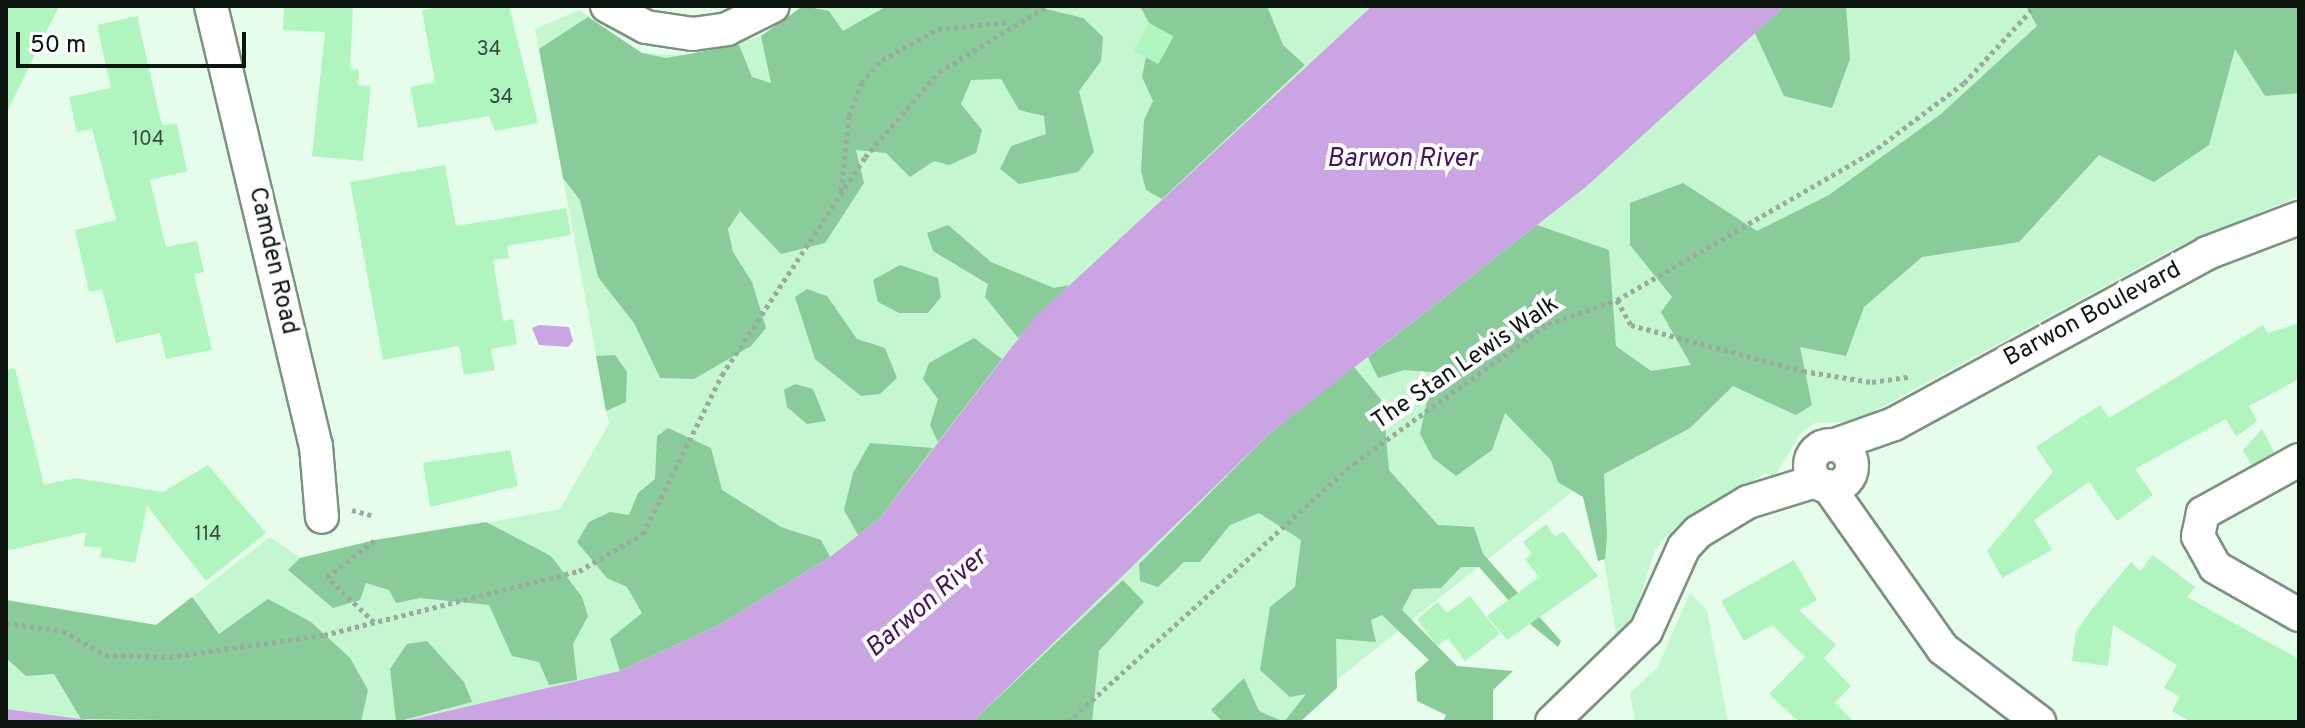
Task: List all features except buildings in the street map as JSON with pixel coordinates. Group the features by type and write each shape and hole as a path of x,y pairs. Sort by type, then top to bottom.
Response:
{"street":[{"name":"Camden Road","path":"211,6 316,446 322,517"},
{"path":"607,6 646,27 693,34 727,29 773,6"},
{"name":"Barwon Boulevard","path":"1552,722 1646,631 1684,547 1748,502 1832,467 1894,424 2207,253 2299,218"},
{"path":"2299,460 2203,513 2198,536 2215,567 2299,615"},
{"path":"1832,467 1880,552 1943,649 2039,722"}],"path":[{"path":"6,623 63,631 105,655 169,657 374,623 579,571 643,534 722,375 841,192 939,72 1014,22 1047,6"},
{"name":"The Stan Lewis Walk","path":"1068,722 1354,463 1548,324 1617,300 1871,153 1964,83 2035,6"},
{"path":"841,192 849,116 861,83 882,60 938,29 1014,22"},
{"path":"1617,300 1631,325 1803,371 1897,383 1920,371"},
{"path":"374,623 327,577 375,540"}],"green space":[{"path":"803,6 1372,6 1035,317 880,518 830,557 620,671 401,722 105,722 6,709 6,600 156,625 270,537 300,558 560,509 609,424 535,29 579,10 642,53 691,56 761,36"},
{"path":"803,6 829,11 843,31 887,6 1034,6 1083,18 1103,37 1101,61 1079,91 1094,152 1078,172 1019,184 1000,169 1011,146 1046,134 1044,116 1019,110 1001,79 971,80 961,104 982,130 976,153 949,165 934,161 910,177 886,153 856,150 864,183 825,243 781,254 740,211 728,229 733,252 752,282 766,328 751,346 694,379 660,378 634,323 598,277 580,200 563,178 539,49 588,17 642,53 666,58 739,45 752,77 771,83 761,36"},
{"path":"1140,6 1267,6 1283,45 1305,65 1162,199 1146,190 1141,171 1144,120 1153,101 1142,77 1146,57 1159,63 1173,37 1149,23"},
{"path":"1785,6 2299,6 2299,196 2177,247 1854,422 1815,423 1800,434 1774,478 1766,473 1676,526 1655,550 1634,616 1616,634 1591,477 1284,722 972,722 1269,434 1587,186"},
{"path":"1785,6 1846,6 1850,59 1832,108 1784,96 1755,33"},
{"path":"2026,6 2299,6 2299,93 2265,96 2235,49 2209,145 2154,182 2099,155 2019,242 1922,257 1864,307 1846,356 1800,347 1812,405 1796,415 1733,386 1690,428 1604,474 1605,559 1598,561 1583,497 1558,482 1551,460 1505,413 1492,450 1456,476 1433,458 1420,434 1433,372 1404,370 1378,378 1368,357 1537,225 1609,250 1616,346 1651,371 1691,365 1661,312 1672,297 1630,245 1630,203 1683,183 1757,231 1829,195 1941,114 2037,26"},
{"path":"948,225 991,262 1054,288 1069,285 1018,338 985,297 988,284 933,251 927,233"},
{"path":"900,265 938,278 941,297 928,313 899,313 878,302 873,280"},
{"path":"807,289 827,296 857,339 885,348 897,378 880,394 861,396 815,359 795,297"},
{"path":"974,338 1002,359 938,442 930,425 938,399 923,379 929,363"},
{"path":"615,355 627,372 626,402 606,411 596,356"},
{"path":"1354,367 1383,402 1389,470 1438,525 1474,527 1483,554 1561,641 1558,647 1529,623 1479,567 1461,567 1441,588 1413,589 1402,610 1457,666 1513,671 1493,690 1493,722 1443,722 1446,715 1417,701 1415,672 1429,660 1382,615 1371,620 1376,642 1336,639 1337,688 1300,722 1284,722 1306,694 1290,697 1260,670 1270,607 1295,587 1301,540 1259,513 1230,525 1200,562 1184,562 1158,587 1140,581 1139,564 1269,434"},
{"path":"795,384 813,389 826,421 807,424 787,407 784,390"},
{"path":"668,428 711,448 722,490 781,527 821,540 830,557 721,624 620,671 610,639 642,613 627,587 607,578 577,542 589,522 610,512 629,515 638,493 655,479 657,436"},
{"path":"870,443 933,448 880,518 858,535 844,510 853,473"},
{"path":"486,522 551,556 582,597 588,616 573,644 577,680 549,685 539,662 512,656 489,605 420,598 396,603 389,590 366,583 360,600 333,608 288,570 300,558 375,540"},
{"path":"1123,580 1144,602 1099,651 1092,722 972,722"},
{"path":"1690,593 1707,610 1728,722 1635,722 1630,693 1657,668"},
{"path":"192,597 219,634 268,599 311,622 350,658 368,690 361,722 81,719 54,674 26,676 6,658 6,600 156,625"},
{"path":"427,641 464,682 472,702 396,722 390,669 407,644"},
{"path":"1244,678 1259,711 1284,722 1223,722 1211,710"}],"water":[{"name":"Barwon River","path":"1372,6 1785,6 1587,186 1269,434 972,722 401,722 620,671 721,624 830,557 880,518 1035,317"},
{"path":"539,325 569,327 573,341 568,347 539,345 532,328"},
{"path":"6,709 81,719 105,722 6,722"}]}
